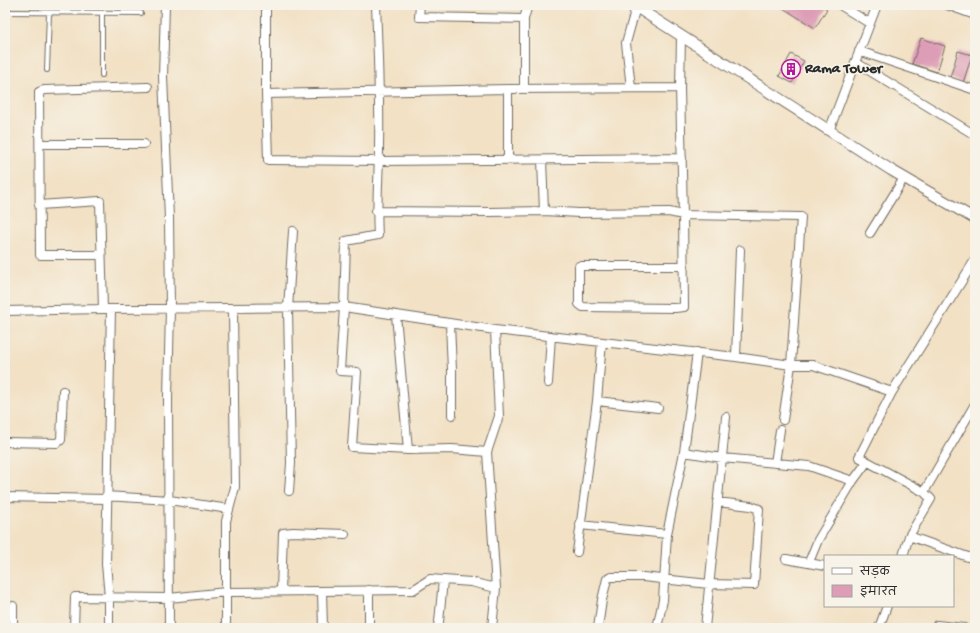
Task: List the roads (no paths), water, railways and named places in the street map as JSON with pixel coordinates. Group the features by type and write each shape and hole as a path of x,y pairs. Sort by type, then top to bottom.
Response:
{"street":[{"path":"165,5 163,77 169,218 170,308 168,398 169,628"},
{"path":"266,5 268,160 379,161 682,158"},
{"path":"376,5 380,92 379,161 376,211 378,235 346,241 340,372 357,372 352,448 408,450 452,449 486,452"},
{"path":"420,5 418,17 524,19"},
{"path":"524,88 524,19 528,5"},
{"path":"840,5 869,23"},
{"path":"829,131 877,5"},
{"path":"947,5 975,15"},
{"path":"631,88 626,42 634,6 904,178 975,219"},
{"path":"682,37 680,88 684,266 684,307 583,306 579,304 579,266 684,266"},
{"path":"859,51 975,90"},
{"path":"855,62 975,134"},
{"path":"100,255 40,255 39,92 44,90 148,87"},
{"path":"266,94 508,88 680,88"},
{"path":"508,88 508,160"},
{"path":"40,144 144,144"},
{"path":"542,160 544,211"},
{"path":"870,233 904,178"},
{"path":"39,205 100,201 100,255 107,309 106,564 109,597 109,628"},
{"path":"376,211 544,211 579,213 669,212 683,216 801,217 791,365 783,420"},
{"path":"289,490 291,457 289,308 292,230"},
{"path":"736,357 740,250"},
{"path":"903,555 909,536 931,499 924,492 859,457 892,392 975,260"},
{"path":"5,311 344,307 495,330 697,352 791,365 813,365 892,392"},
{"path":"226,628 226,521 235,487 233,308"},
{"path":"396,315 408,450"},
{"path":"450,323 452,415"},
{"path":"492,628 496,588 486,452 499,416 495,330"},
{"path":"548,383 551,336"},
{"path":"577,552 597,401 602,342"},
{"path":"658,628 663,600 667,534 684,452 697,352"},
{"path":"5,442 57,443 61,440 63,391"},
{"path":"597,401 658,408"},
{"path":"924,492 975,404"},
{"path":"705,628 726,417"},
{"path":"775,463 780,430"},
{"path":"684,452 722,458 809,466 853,481"},
{"path":"809,562 818,540 853,481 867,462"},
{"path":"5,498 106,498 169,500 229,509"},
{"path":"598,628 607,579 611,577 621,576 709,584 754,585 759,509 751,506 717,502"},
{"path":"580,525 667,534"},
{"path":"281,591 283,533 345,534"},
{"path":"909,536 968,557 975,558"},
{"path":"786,559 824,566"},
{"path":"74,628 75,597 169,598 226,592 413,590 430,579 471,582 496,588"},
{"path":"437,628 439,622 443,580"},
{"path":"368,590 369,628"},
{"path":"322,591 322,628"},
{"path":"13,606 13,628"},
{"path":"879,628 887,607"},
{"path":"936,628 938,625 964,628"}],"lane":[{"path":"5,12 141,13"},
{"path":"47,70 49,13"},
{"path":"102,13 102,75"}],"place":[{"name":"Rama Tower","path":"791,69"}]}
